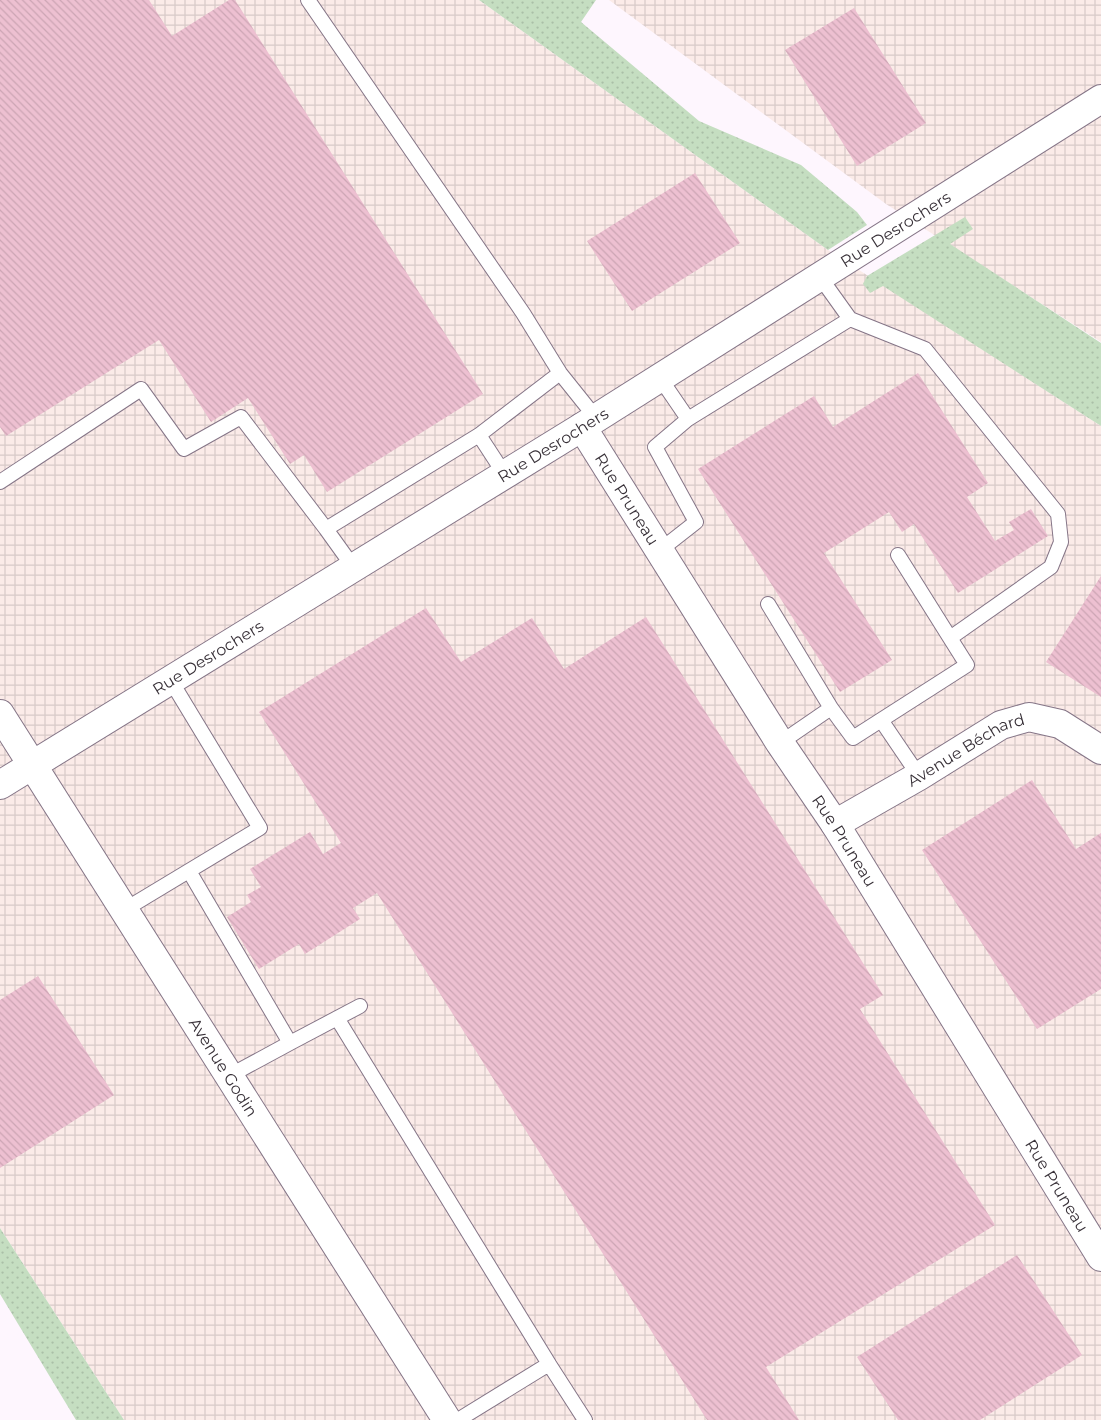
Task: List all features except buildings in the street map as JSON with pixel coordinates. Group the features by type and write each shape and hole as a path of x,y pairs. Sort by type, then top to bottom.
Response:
{"street":[{"name":"Rue Desrochers","path":"0,785 589,423 1101,99"},
{"name":"Rue Pruneau","path":"589,423 659,550 780,743 835,824 1101,1257"},
{"name":"Avenue Godin","path":"0,714 447,1420"},
{"name":"Avenue Béchard","path":"835,824 919,776 1001,725 1029,717 1060,724 1101,750"}],"lane":[{"path":"308,0 523,313 589,423"},
{"path":"820,277 850,319 925,348 1058,514 1061,542 1051,567 950,638"},
{"path":"659,550 696,522 655,447 688,419 850,319"},
{"path":"326,529 479,435 560,373"},
{"path":"660,378 688,419"},
{"path":"0,482 141,389 184,449 242,417 354,568"},
{"path":"479,435 505,475"},
{"path":"768,604 831,708 853,738 967,665 898,555"},
{"path":"124,910 260,828 171,680"},
{"path":"780,743 831,708"},
{"path":"881,720 919,776"},
{"path":"189,871 290,1043"},
{"path":"229,1076 360,1006"},
{"path":"337,1018 585,1420"},
{"path":"458,1420 549,1364"}],"shaded area":[{"path":"0,0 479,0 828,250 1101,426 1101,1420 124,1420 0,1228"},
{"path":"609,0 1101,0 1101,342 886,204"}],"green space":[{"path":"479,0 596,0 581,22 699,121 801,165 857,212 867,225 828,250"},
{"path":"965,217 973,229 950,244 1101,343 1101,426 883,286 870,293 863,284 867,276"},
{"path":"0,1228 124,1420 76,1420 0,1294"}]}
